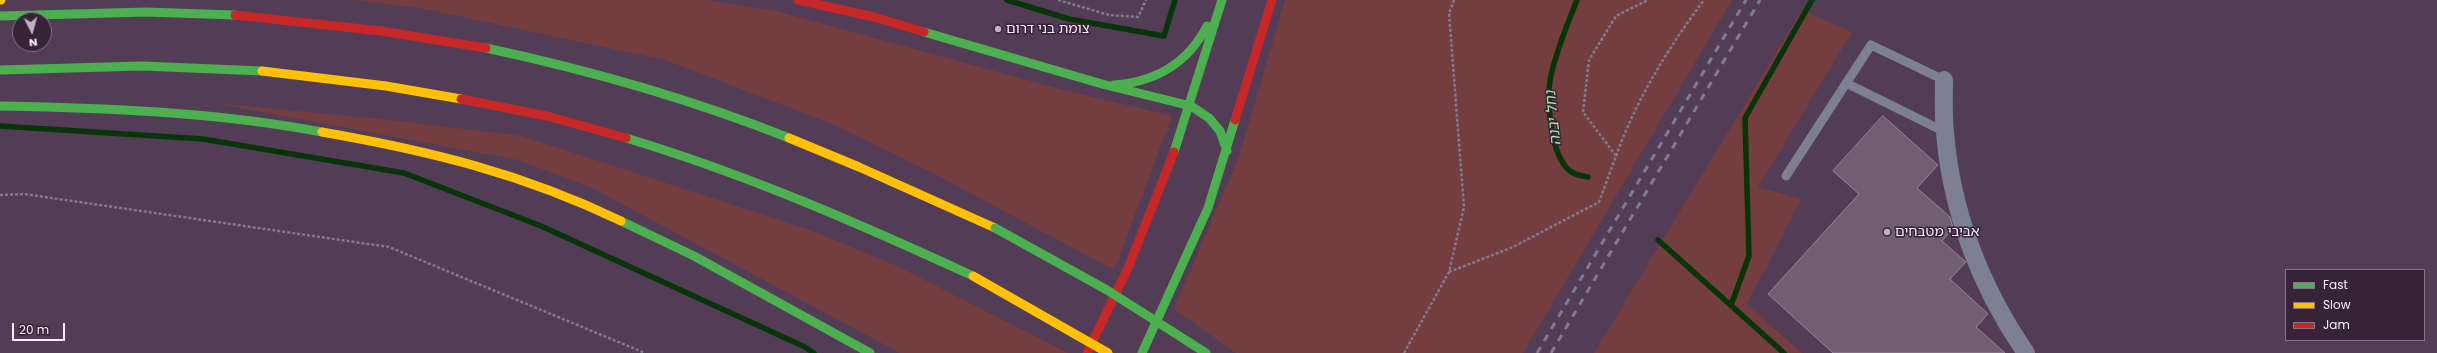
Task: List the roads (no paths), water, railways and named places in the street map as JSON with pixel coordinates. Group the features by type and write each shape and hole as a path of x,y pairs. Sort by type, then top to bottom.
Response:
{"highway":[{"path":"798,0 874,18 1102,84 1191,106 1209,118 1216,127 1227,151"},
{"path":"1102,84 1133,82 1167,70 1184,59 1196,45 1221,0"},
{"path":"1087,353 1138,248 1191,106 1221,0"},
{"path":"1142,353 1208,208 1227,151 1272,0"},
{"path":"0,16 59,14 231,15 406,35 555,64 677,98 828,153 996,228 1107,290 1206,353"},
{"path":"0,70 100,67 228,68 398,88 542,116 646,144 794,197 973,276 1108,353"},
{"path":"0,106 167,111 237,118 406,147 508,174 583,203 654,236 870,353"}],"street":[{"path":"1944,80 1945,132 1953,184 1966,235 1988,291 2026,353"}],"lane":[{"path":"1786,176 1871,45 1944,80"},
{"path":"1846,83 1945,132"}],"waterway":[{"path":"1007,0 1069,19 1164,36 1175,0"},
{"name":"נחל יבנה","path":"1577,0 1553,65 1549,98 1551,126 1558,153 1563,163 1570,171 1588,177"},
{"path":"1731,305 1749,256 1745,118 1812,0"},
{"path":"0,126 203,139 404,173 541,226 805,347 814,353"},
{"name":"נחל יבנה","path":"1658,240 1784,353"}],"railway":[{"path":"1537,353 1746,0"},
{"path":"1551,353 1760,0"}],"place":[{"name":"צומת בני דרום","path":"998,29"},
{"name":"אביבי מטבחים","path":"1887,232"}]}
